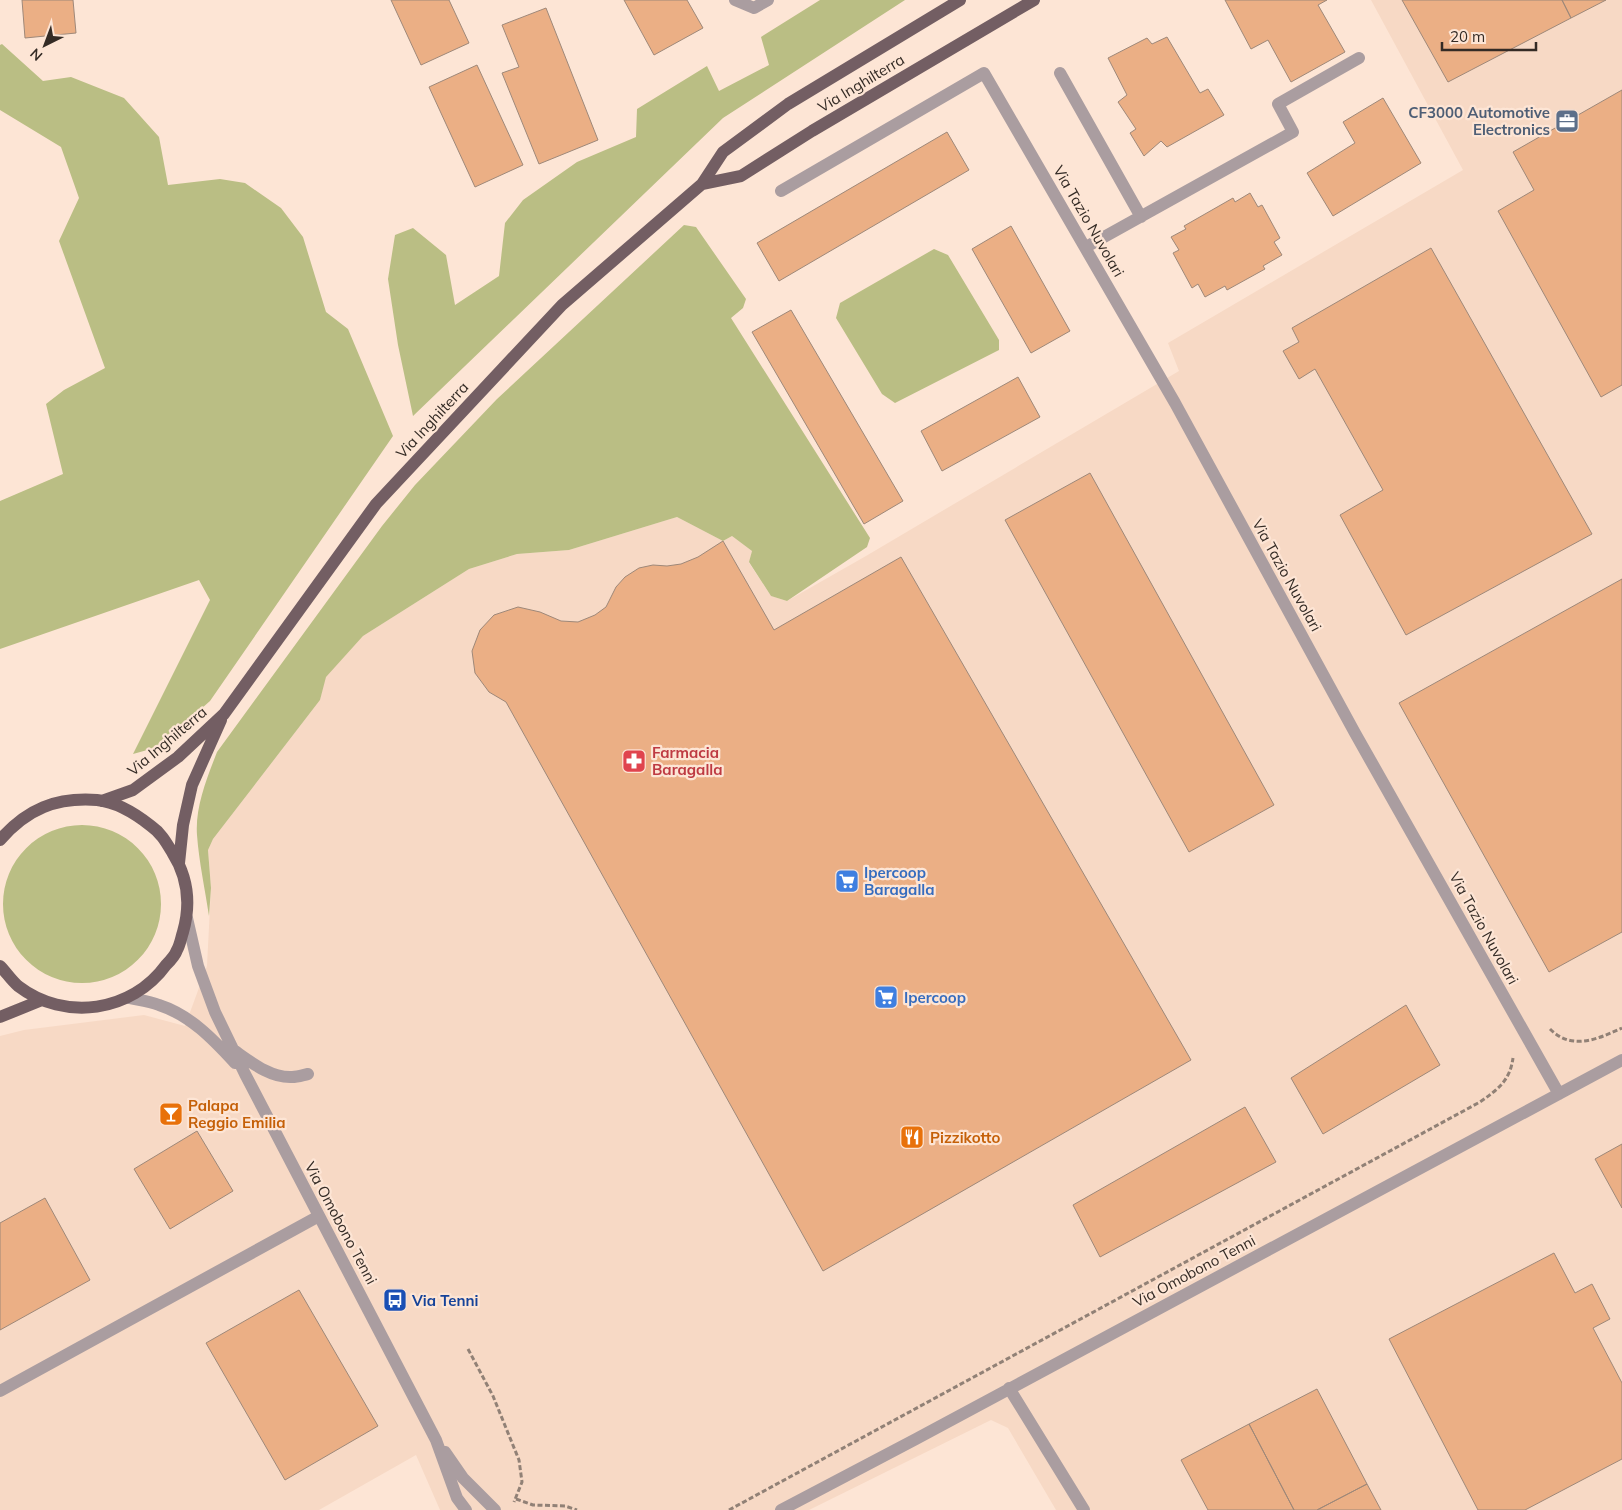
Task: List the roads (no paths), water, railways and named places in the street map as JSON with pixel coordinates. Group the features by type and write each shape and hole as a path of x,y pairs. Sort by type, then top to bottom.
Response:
{"main road":[{"name":"Via Inghilterra","path":"102,801 133,790 178,757 224,714 376,504 562,305 702,184 723,152 788,104 960,0"},
{"name":"Via Inghilterra","path":"702,184 741,176 820,126 1034,0"},
{"name":"Via Inghilterra","path":"179,863 183,825 192,785 224,714"},
{"name":"Via Inghilterra","path":"0,840 11,827 31,813 53,803 78,799 102,801 134,812 161,834 179,863 188,899 187,918 177,951 157,978 129,998 101,1007 71,1008 42,1000 18,986 0,966"},
{"path":"0,1016 42,1000"}],"street":[{"path":"735,0 754,8 768,0"},
{"path":"1086,247 1292,132 1278,104 1359,58"},
{"name":"Via Tazio Nuvolari","path":"781,191 984,73 1175,403 1355,733 1559,1094"},
{"path":"1060,73 1141,217"},
{"name":"Via Omobono Tenni","path":"187,918 198,966 215,1012 245,1074 436,1440 457,1498 466,1510"},
{"name":"Via Omobono Tenni","path":"129,998 159,1004 185,1016 215,1041 245,1074"},
{"path":"233,1050 256,1066 273,1074 291,1077 308,1074"},
{"name":"Via Omobono Tenni","path":"781,1510 1622,1060"},
{"path":"0,1391 319,1216"},
{"path":"1009,1388 1084,1510"},
{"name":"Via Omobono Tenni","path":"436,1440 463,1478 495,1510"}],"place":[{"name":"CF3000 Automotive Electronics","path":"1567,121"},
{"name":"Farmacia Baragalla","path":"634,761"},
{"name":"Ipercoop Baragalla","path":"847,881"},
{"name":"Ipercoop","path":"886,997"},
{"name":"Palapa Reggio Emilia","path":"171,1114"},
{"name":"Pizzikotto","path":"912,1137"},
{"name":"Via Tenni","path":"395,1300"}]}
